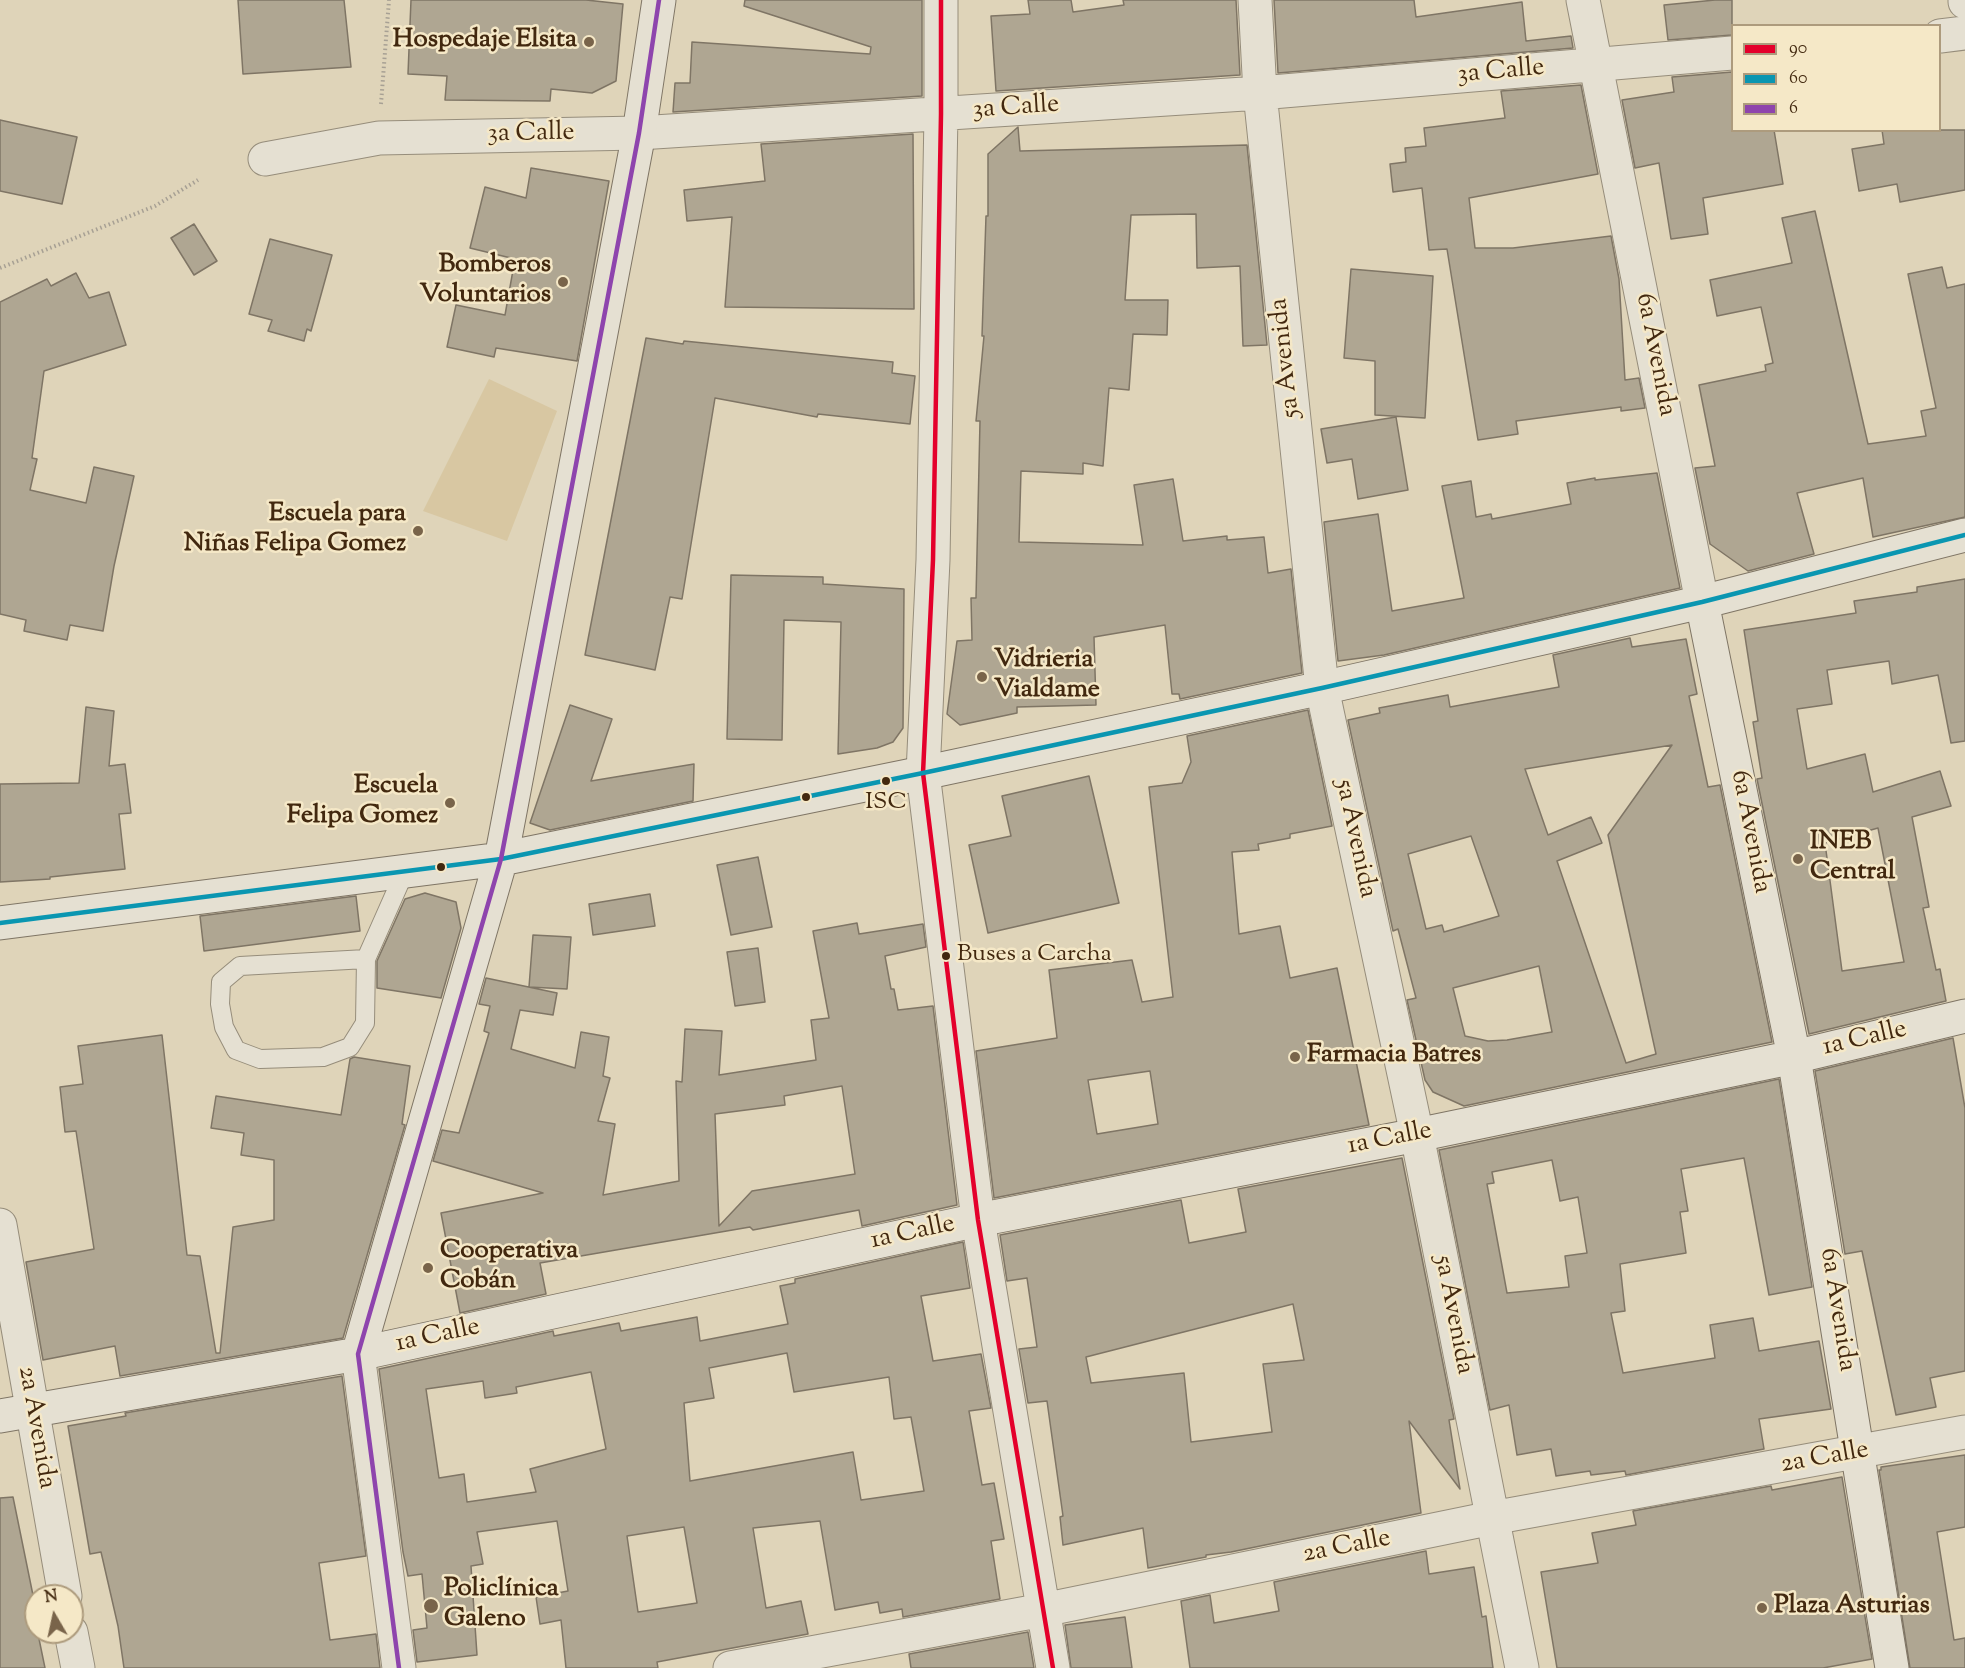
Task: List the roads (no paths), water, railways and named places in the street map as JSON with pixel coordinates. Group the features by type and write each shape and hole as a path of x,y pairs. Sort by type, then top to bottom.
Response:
{"street":[{"path":"399,1668 358,1354 501,859 639,133 659,0"},
{"path":"941,0 933,560 923,773 978,1220 1053,1668"},
{"name":"5a Avenida","path":"1255,0 1260,93 1322,688 1417,1135 1522,1668"},
{"name":"6a Avenida","path":"1583,0 1794,1057 1893,1668"},
{"path":"1941,36 1965,33"},
{"name":"3a Calle","path":"265,159 379,138 639,133 1260,93 1731,53"},
{"path":"0,923 501,859 923,773 1322,688 1702,602 1965,535"},
{"name":"1a Calle","path":"0,1416 358,1354 978,1220 1417,1135 1794,1057 1965,1016"},
{"name":"2a Avenida","path":"0,1225 63,1584"},
{"name":"2a Calle","path":"730,1668 1043,1610 1492,1518 1965,1432"},
{"path":"73,1644 78,1668"}],"lane":[{"path":"366,959 240,966 221,982 220,993 224,1027 236,1050 260,1059 323,1057 350,1047 365,1023 366,959 405,871"}],"place":[{"name":"Hospedaje Elsita","path":"589,42"},
{"name":"Bomberos Voluntarios","path":"563,282"},
{"name":"Escuela para Niñas Felipa Gomez","path":"418,531"},
{"name":"Vidrieria Vialdame","path":"982,677"},
{"name":"ISC","path":"886,781"},
{"name":"Escuela Felipa Gomez","path":"450,803"},
{"name":"INEB Central","path":"1798,859"},
{"name":"Buses a Carcha","path":"946,956"},
{"name":"Farmacia Batres","path":"1295,1057"},
{"name":"Cooperativa Cobán","path":"428,1268"},
{"name":"Policlínica Galeno","path":"431,1606"},
{"name":"Plaza Asturias","path":"1762,1608"}]}
